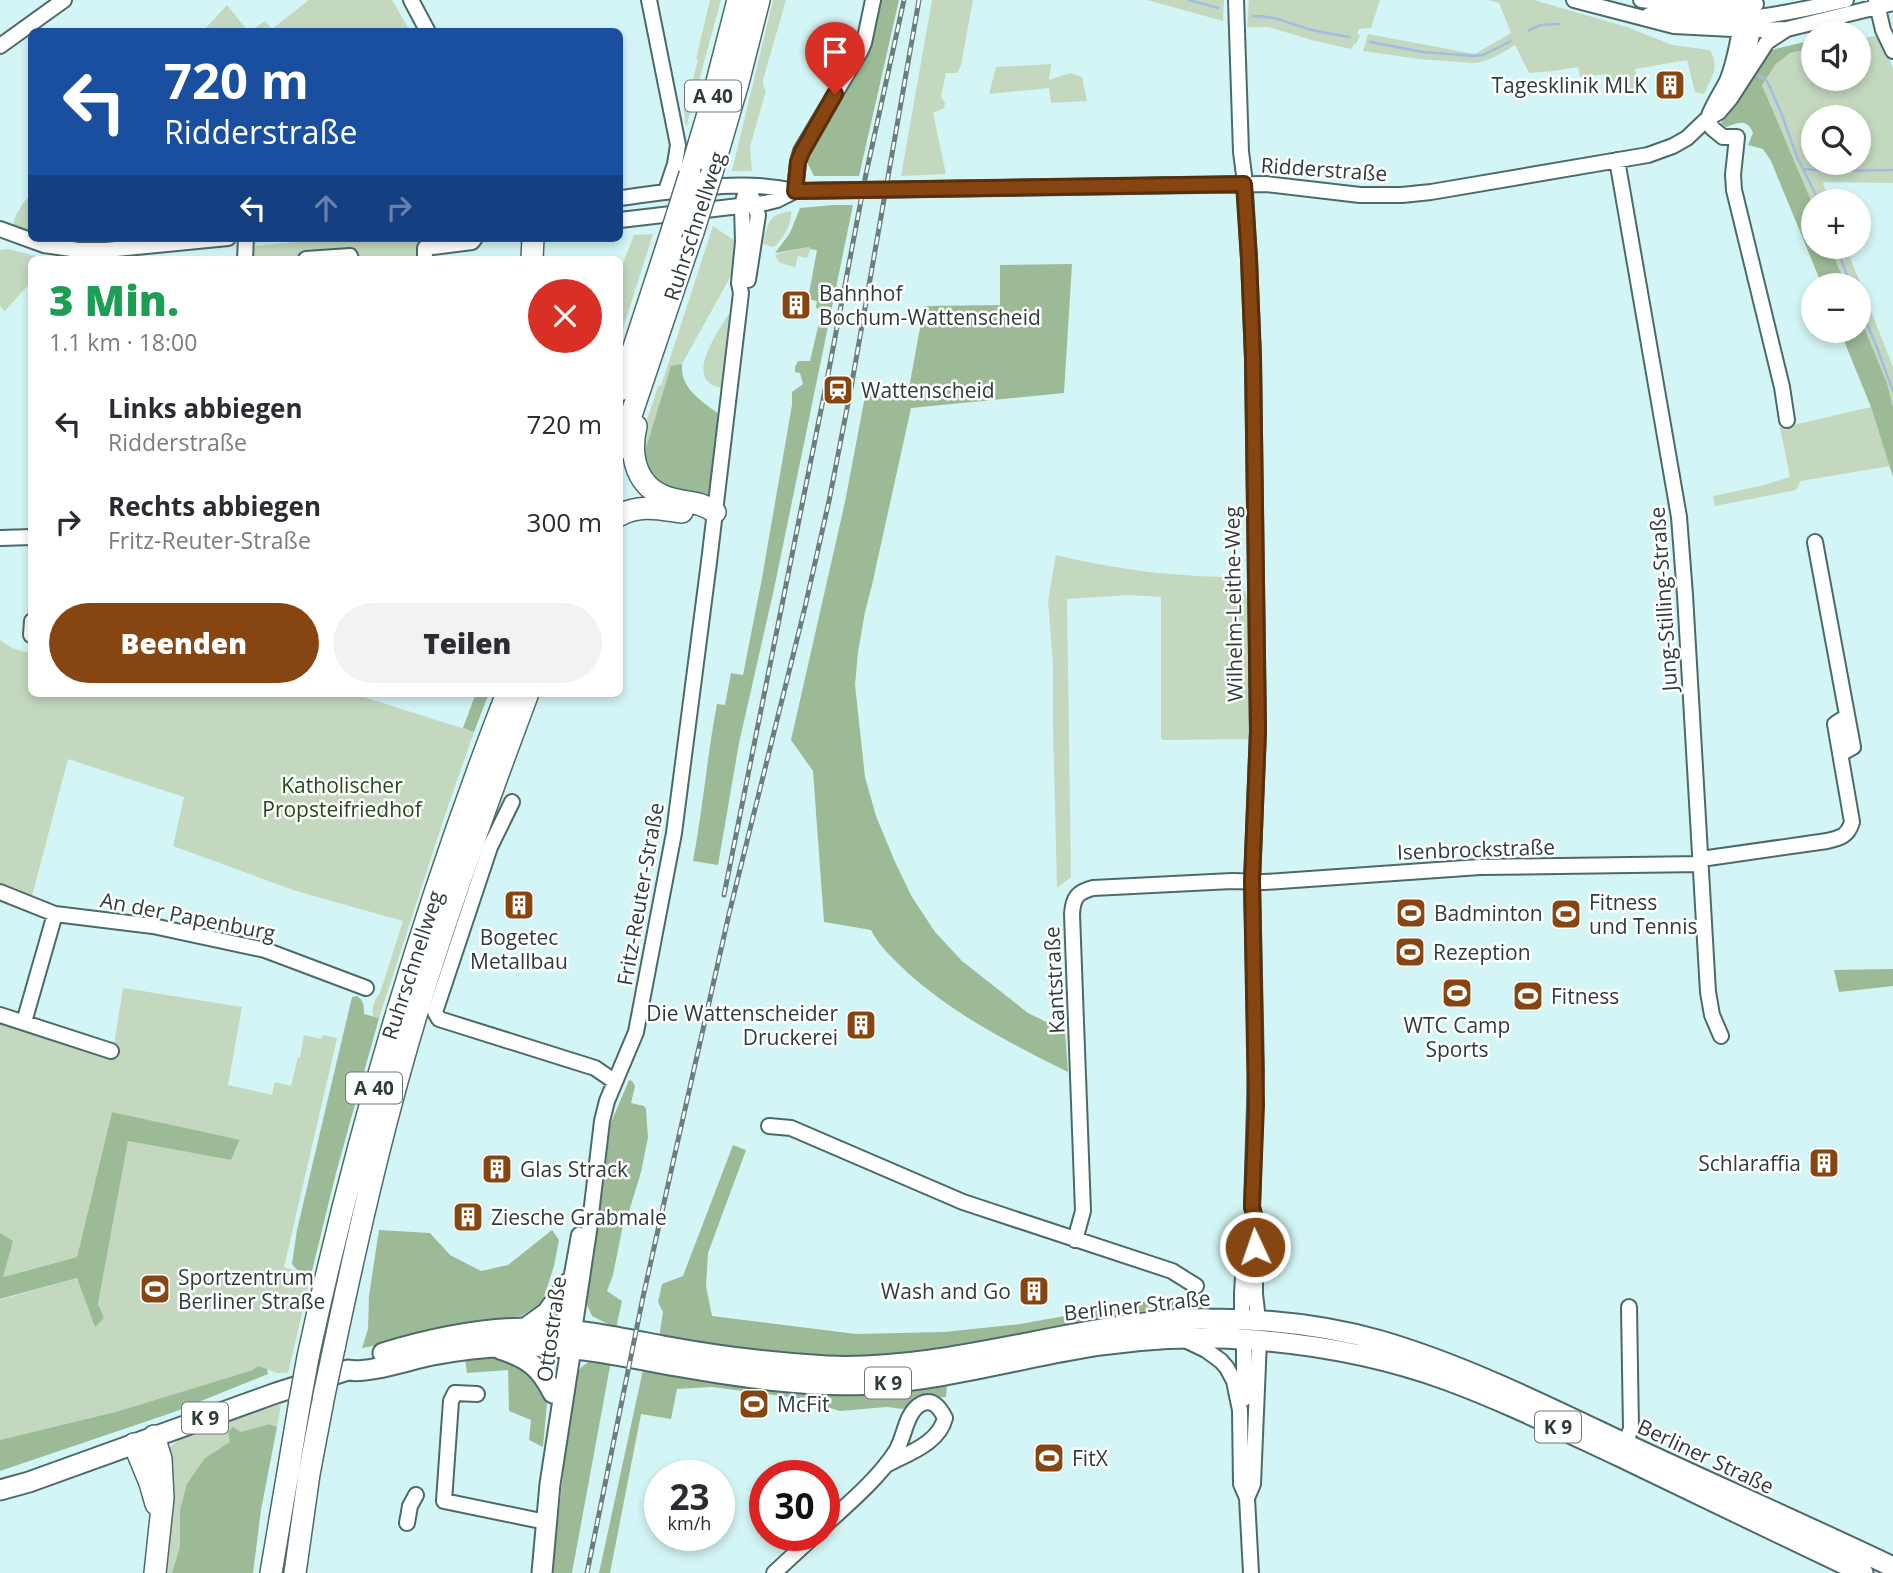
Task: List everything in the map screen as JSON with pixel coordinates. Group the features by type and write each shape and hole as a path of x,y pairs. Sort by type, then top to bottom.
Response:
{"highway":[{"name":"Ruhrschnellweg","path":"623,381 690,174 738,0"},
{"name":"Ruhrschnellweg","path":"623,439 694,232 732,107 759,0"},
{"path":"623,346 645,314"},
{"path":"654,351 634,434 636,467 642,480 652,490 667,498 703,504 715,512"},
{"path":"623,513 648,507 701,515 715,512"},
{"name":"Ruhrschnellweg","path":"271,1573 308,1357 329,1258 383,1057 418,941 505,697"},
{"name":"Ruhrschnellweg","path":"295,1573 309,1474 324,1395 364,1207 385,1126 425,985 471,848 527,697"},
{"path":"144,1440 160,1528 155,1573"}],"main road":[{"name":"Berliner Straße","path":"0,1490 348,1370 359,1372 440,1354 493,1347 533,1346 566,1339 828,1366 869,1366 949,1357 1140,1323 1205,1318 1301,1345 1419,1371 1471,1389 1519,1409 1863,1573"},
{"name":"Berliner Straße","path":"348,1370 356,1361 396,1349 476,1332 521,1328 768,1380 831,1385 871,1384 944,1376 1111,1343 1251,1330 1281,1321 1380,1341 1487,1381 1893,1567"},
{"name":"Ottostraße","path":"550,1484 550,1436 554,1393 566,1339"},
{"name":"Ottostraße","path":"542,1573 566,1339"},
{"path":"493,1347 519,1356 535,1366 554,1393"}],"street":[{"path":"0,46 45,6 64,0"},
{"path":"411,0 426,28"},
{"path":"649,0 678,145 666,191"},
{"path":"795,191 798,162 802,152 860,52 873,0"},
{"name":"Wilhelm-Leithe-Weg","path":"1236,0 1241,152 1253,358 1258,731 1252,881 1256,1105 1252,1207 1255,1218 1255,1294 1251,1330"},
{"path":"1574,0 1637,15 1716,18 1770,15 1846,0"},
{"path":"1641,0 1752,16 1787,29 1876,3 1893,2"},
{"path":"1876,3 1883,30 1893,51"},
{"name":"Ridderstraße","path":"1741,82 1741,69 1752,16"},
{"name":"Ridderstraße","path":"1708,118 1727,81 1752,16"},
{"name":"Ridderstraße","path":"795,191 1266,184 1360,195 1402,195 1450,189 1648,155 1673,146 1687,138 1725,106 1767,41 1787,29"},
{"path":"1708,118 1712,128 1723,137 1737,136 1734,190 1782,387 1787,420"},
{"name":"Jung-Stilling-Straße","path":"1617,160 1679,517 1708,992 1712,1015 1721,1036"},
{"path":"623,198 719,186 777,187 795,191"},
{"name":"Fritz-Reuter-Straße","path":"614,1081 636,1032 671,846 741,293 739,284 749,205 747,186"},
{"path":"623,220 749,205 777,200 795,191"},
{"path":"0,229 28,240"},
{"path":"33,242 78,250 187,242"},
{"path":"425,256 425,248 472,242"},
{"path":"0,538 28,537"},
{"name":"Isenbrockstraße","path":"1252,881 1480,867 1701,862 1826,841 1845,835 1852,822 1840,751 1853,747 1815,542"},
{"path":"512,802 489,847 435,1012 439,1020 596,1068 614,1081"},
{"name":"Kantstraße","path":"1075,1240 1083,1211 1073,902 1078,894 1093,888 1252,881"},
{"name":"An der Papenburg","path":"0,892 55,914 153,926 265,950 366,988"},
{"path":"24,1022 55,914"},
{"path":"0,1015 111,1051"},
{"name":"Ottostraße","path":"566,1339 589,1231 602,1121 614,1081"},
{"path":"769,1126 791,1128 947,1196 1172,1271 1196,1286"},
{"name":"Ottostraße","path":"566,1339 571,1274 594,1180"},
{"name":"Ottostraße","path":"521,1328 545,1311 571,1274"},
{"path":"1625,1443 1631,1429 1629,1307"},
{"path":"1240,1410 1243,1405 1251,1330"},
{"path":"1247,1498 1253,1484 1251,1330"},
{"path":"1180,1338 1206,1350 1221,1361 1234,1381 1240,1410 1241,1484 1247,1498 1251,1573"},
{"path":"477,1394 455,1393 451,1401 444,1501 546,1522"},
{"path":"840,1510 888,1464 935,1437 943,1427 945,1418 934,1403 924,1402 915,1408 900,1444 888,1464"},
{"path":"407,1523 410,1506 416,1496"},
{"path":"774,1573 798,1551"}],"green space":[{"path":"309,0 392,0 408,28 273,28"},
{"path":"710,0 721,0 686,128 684,111"},
{"path":"773,0 786,0 763,80 766,90 750,147 752,171 732,171"},
{"path":"880,0 899,0 859,176 814,176 807,162 807,153 869,51"},
{"path":"932,0 973,0 961,65 957,73 946,73 941,96 945,103 944,108 933,113 946,174 901,176"},
{"path":"1147,0 1224,0 1223,21"},
{"path":"1249,0 1380,0 1371,28 1359,29 1357,34 1360,35 1351,49 1268,27 1247,27"},
{"path":"1488,0 1534,0 1627,27 1672,45 1710,50 1714,72 1704,94 1695,92 1687,60 1635,69 1639,93 1622,95 1608,74 1580,77 1578,67 1529,73 1515,45 1489,59 1473,63 1363,51 1368,34 1475,54 1511,33 1499,3"},
{"path":"227,5 246,28 206,28"},
{"path":"265,21 271,28 255,28"},
{"path":"1879,35 1893,68 1893,183 1823,182 1825,189 1806,189 1762,85 1776,64 1790,53 1801,51 1801,91 1871,91 1871,37"},
{"path":"1801,43 1801,51 1790,53 1776,64 1762,85 1806,189 1801,189 1801,234 1771,161 1763,149 1748,145 1753,133 1751,128 1745,123 1726,127 1721,123 1747,89 1766,53"},
{"path":"1051,64 1049,80 1070,73 1082,77 1087,101 1051,103 1049,88 989,94 996,67"},
{"path":"28,198 28,231 13,229 22,205"},
{"path":"853,205 774,589 739,743 718,865 693,861 717,704 725,705 731,673 743,675 792,405 792,392 803,384 800,373 795,372 795,367 798,361 810,361 822,310 816,308 817,301 808,299 817,250 809,247 775,253 790,233 800,208"},
{"path":"791,211 789,225 781,240 774,247 765,245 763,243 766,230 773,217"},
{"path":"713,226 735,241 738,263 682,364 671,367 641,464 639,445"},
{"path":"653,234 623,329 623,263 634,235"},
{"path":"296,242 456,242 426,256 354,256 352,251 302,256 253,256 256,246"},
{"path":"809,247 807,258 798,256 795,267 780,263 775,256 780,253"},
{"path":"8,249 37,256 28,256 28,285 5,311 0,306 0,250"},
{"path":"1811,259 1835,259 1841,273 1817,273"},
{"path":"1835,259 1851,259 1856,273 1841,273"},
{"path":"1072,264 1064,393 911,408 865,612 855,685 865,777 876,816 912,897 935,932 962,961 1028,1013 1065,1031 1068,1072 1006,1040 947,1004 899,965 871,930 824,922 813,771 791,740 845,502 866,391 907,399 924,306 1000,305 1000,265"},
{"path":"1871,311 1893,367 1893,407 1887,383 1871,343"},
{"path":"728,315 723,388 711,384 705,377 703,367 711,344"},
{"path":"1845,343 1871,343 1887,383 1893,407 1893,477 1871,407"},
{"path":"682,364 682,373 688,387 719,414 710,494 704,497 672,495 641,464 671,366"},
{"path":"1871,407 1890,466 1801,481 1796,490 1715,506 1713,496 1790,477 1780,428"},
{"path":"1056,555 1147,572 1239,577 1248,600 1250,739 1161,738 1161,597 1129,595 1067,599 1071,877 1057,888 1053,663 1048,601"},
{"name":"Katholischer Propsteifriedhof","path":"0,640 12,648 28,653 28,697 364,697 474,732 379,1018 373,1016 373,1007 403,921 296,891 173,846 184,797 68,759 32,896 0,884"},
{"path":"475,697 487,697 474,732 463,728"},
{"path":"1893,969 1893,986 1839,992 1834,970"},
{"path":"123,988 242,1007 228,1085 272,1095 275,1082 291,1086 304,1035 321,1039 323,1035 337,1038 284,1267 311,1275 288,1373 277,1373 258,1366 254,1370 119,1411 0,1440 0,1300 77,1278 95,1326 104,1318 98,1304 128,1141 231,1160 240,1141 112,1112 77,1257 2,1277 12,1241 0,1233 0,1023 110,1058"},
{"path":"357,996 364,1006 364,1014 379,1018 311,1275 297,1270 292,1264 297,1230 352,997"},
{"path":"629,1080 635,1086 631,1103 646,1109 648,1137 641,1172 627,1218 624,1220 613,1275 607,1291 622,1301 616,1328 592,1316 583,1296 593,1251 610,1125"},
{"path":"112,1112 240,1140 231,1160 128,1141 98,1304 104,1318 95,1327 77,1278 0,1299 0,1233 13,1241 3,1277 77,1257"},
{"path":"733,1145 746,1150 708,1253 706,1286 712,1316 856,1334 944,1332 1020,1324 1183,1295 1192,1304 1109,1316 982,1341 866,1358 737,1348 659,1338 663,1312 658,1302 662,1284 683,1276"},
{"path":"379,1230 430,1233 450,1255 481,1271 508,1265 552,1230 559,1240 542,1303 521,1316 362,1348 368,1329 369,1296"},
{"path":"504,1357 536,1374 547,1403 543,1447 529,1440 531,1420 509,1411 508,1370 467,1373 465,1359"},
{"path":"596,1359 611,1361 572,1573 552,1573 573,1386 580,1369"},
{"path":"258,1366 267,1369 268,1374 174,1412 0,1471 0,1440 119,1411 253,1370"},
{"path":"643,1370 697,1379 947,1385 946,1397 917,1398 903,1409 887,1407 840,1411 797,1398 712,1387 677,1389 671,1419 641,1414 610,1573 599,1573"},
{"path":"281,1404 277,1427 269,1424 241,1432 180,1510 180,1546 172,1573 161,1573 169,1448 180,1439"},
{"path":"269,1424 277,1427 261,1510 253,1573 172,1573 180,1546 180,1510 187,1484 205,1458 230,1442 228,1432 233,1427 241,1432"}],"waterway":[{"path":"1189,0 1218,8"},
{"path":"1253,16 1275,18 1317,31 1350,37"},
{"path":"1529,30 1541,25 1560,24"},
{"path":"1370,42 1423,52 1474,56 1483,55 1511,41"},
{"path":"1755,73 1767,81 1797,157 1813,189"},
{"path":"1871,170 1893,170"},
{"path":"1841,259 1846,273"},
{"path":"1871,333 1893,391"}],"railway":[{"path":"724,895 866,174 904,0"},
{"path":"587,1573 643,1297 729,914 829,501 919,0"}],"place":[{"name":"Tagesklinik MLK","path":"1670,85"},
{"name":"Bahnhof Bochum-Wattenscheid","path":"796,305"},
{"name":"Wattenscheid","path":"838,390"},
{"name":"Bogetec Metallbau","path":"519,905"},
{"name":"Badminton","path":"1411,913"},
{"name":"Fitness und Tennis","path":"1566,914"},
{"name":"Rezeption","path":"1410,952"},
{"name":"WTC Camp Sports","path":"1457,993"},
{"name":"Fitness","path":"1528,996"},
{"name":"Die Wattenscheider Druckerei","path":"861,1025"},
{"name":"Schlaraffia","path":"1824,1163"},
{"name":"Glas Strack","path":"497,1169"},
{"name":"Ziesche Grabmale","path":"468,1217"},
{"name":"Sportzentrum Berliner Straße","path":"155,1289"},
{"name":"Wash and Go","path":"1034,1291"},
{"name":"McFit","path":"754,1404"},
{"name":"FitX","path":"1049,1458"}],"route":[{"path":"835,94 802,152 798,162 795,191 1244,184 1253,358 1258,731 1252,881 1256,1105 1252,1207 1255,1218 1255,1247"}]}
